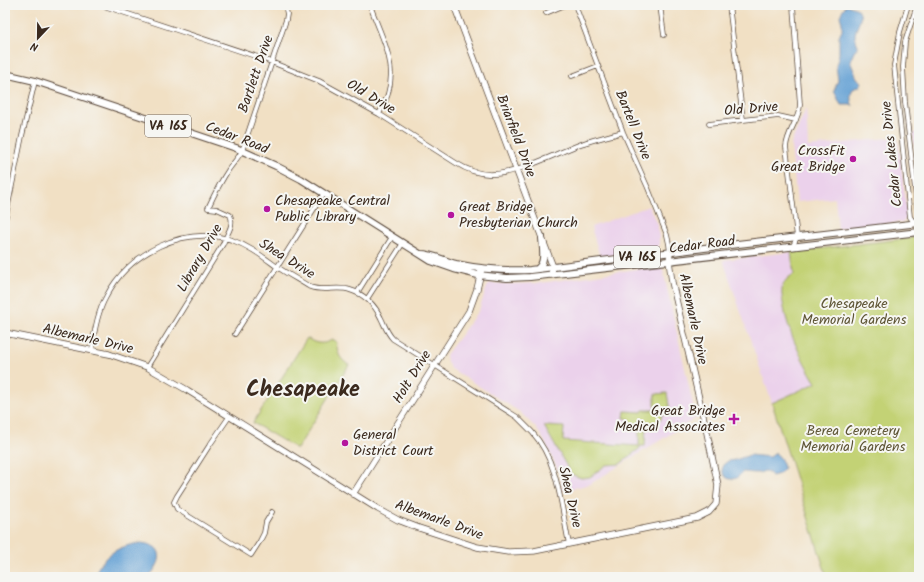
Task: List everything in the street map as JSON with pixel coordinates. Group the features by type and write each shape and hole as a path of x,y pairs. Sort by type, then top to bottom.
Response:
{"main road":[{"name":"Cedar Road","path":"5,74 35,81 242,150 276,166 324,193 431,261 481,275 518,278 551,275 919,232"},
{"name":"Cedar Road","path":"421,254 427,254 456,264 482,268 507,270 536,269 797,237 918,224"},
{"path":"847,240 866,234 908,229 918,224"},
{"path":"536,269 540,267 543,262 542,237"}],"street":[{"name":"Old Drive","path":"101,5 272,62 319,81 379,114 466,169 484,174 500,173 516,169 583,143 623,132"},
{"name":"Bartlett Drive","path":"242,150 286,20 287,14 285,5"},
{"path":"370,5 387,50 391,68 389,92 384,106 379,114"},
{"name":"Briarfield Drive","path":"454,5 553,267"},
{"path":"546,13 565,5"},
{"name":"Bartell Drive","path":"575,5 623,132 667,235 670,253"},
{"path":"660,5 664,35"},
{"path":"729,5 743,120"},
{"path":"793,5 800,105 796,120 787,139 786,147 797,237 793,246"},
{"name":"Cedar Lakes Drive","path":"908,5 900,32 894,65 910,217 918,224"},
{"name":"Cedar Lakes Drive","path":"917,5 905,42 903,68 905,102 918,224"},
{"path":"572,76 598,66"},
{"path":"5,220 35,81"},
{"name":"Old Drive","path":"709,124 778,116 796,120"},
{"name":"Library Drive","path":"147,367 232,225 231,216 220,210 208,208 230,167 238,158 242,150"},
{"path":"236,333 324,193"},
{"name":"Shea Drive","path":"92,350 96,326 105,298 118,278 134,262 156,248 184,238 204,235 225,238 248,247 277,267 314,288 340,288 357,293 367,299 377,309 390,336 517,417 533,433 550,462 558,488 569,544"},
{"path":"357,293 392,237"},
{"path":"367,299 403,243"},
{"name":"Albemarle Drive","path":"5,333 92,350 120,357 147,367 353,494 398,520 477,548 496,551 520,552 545,550 698,518 709,512 716,504 718,486 678,311 669,261 670,253"},
{"path":"551,275 553,267"},
{"name":"Holt Drive","path":"353,494 469,311 475,297 482,268"},
{"path":"229,417 177,496 174,505 186,516 251,555 260,541 265,530 266,522 272,512"}],"shaded area":[{"path":"806,106 808,147 897,137 907,215 906,219 902,222 838,229 835,198 797,202 791,146"},
{"path":"913,133 919,133 919,183"},
{"path":"649,206 657,225 659,237 659,244 655,250 600,257 591,227"},
{"path":"791,252 794,274 787,278 784,283 782,291 784,310 800,356 817,383 772,403 723,260"},
{"path":"659,266 663,270 696,418 590,484 563,491 560,475 544,440 536,428 520,412 450,368 446,355 479,310 487,287 490,283 541,283"}],"green space":[{"name":"Berea Cemetery Memorial Gardens","path":"919,237 919,577 827,577 772,403 816,383 796,345 785,314 782,292 783,285 787,279 794,274 791,252"},
{"path":"307,338 313,342 319,343 325,343 332,340 336,341 339,355 349,365 297,449 253,423"},
{"path":"667,393 670,411 662,414 661,419 653,427 646,426 645,446 640,446 640,448 620,464 606,465 590,477 581,478 571,474 544,426 564,427 563,441 639,446 639,425 629,425 629,419 624,418 625,411 642,412 643,410 655,410 655,394"}],"water":[{"path":"847,5 858,9 860,12 860,21 855,34 858,46 850,61 857,78 862,82 860,86 852,91 851,102 853,106 841,105 834,91 838,80 836,66 839,54 839,37 842,30 840,16 843,9"},
{"path":"775,453 780,458 784,467 779,474 772,476 766,471 757,473 743,472 735,479 731,479 724,475 722,469 723,465 728,461 750,455 770,457"},
{"path":"141,543 149,544 155,547 160,556 157,566 148,577 94,577 101,563 112,553 125,546"}],"place":[{"name":"CrossFit Great Bridge","path":"853,159"},
{"name":"Chesapeake Central Public Library","path":"267,209"},
{"name":"Great Bridge Presbyterian Church","path":"451,215"},
{"name":"Great Bridge Medical Associates","path":"734,419"},
{"name":"General District Court","path":"345,443"}],"district":[{"name":"Chesapeake","path":"303,390"}],"park label":[{"name":"Chesapeake Memorial Gardens","path":"854,312"}]}
